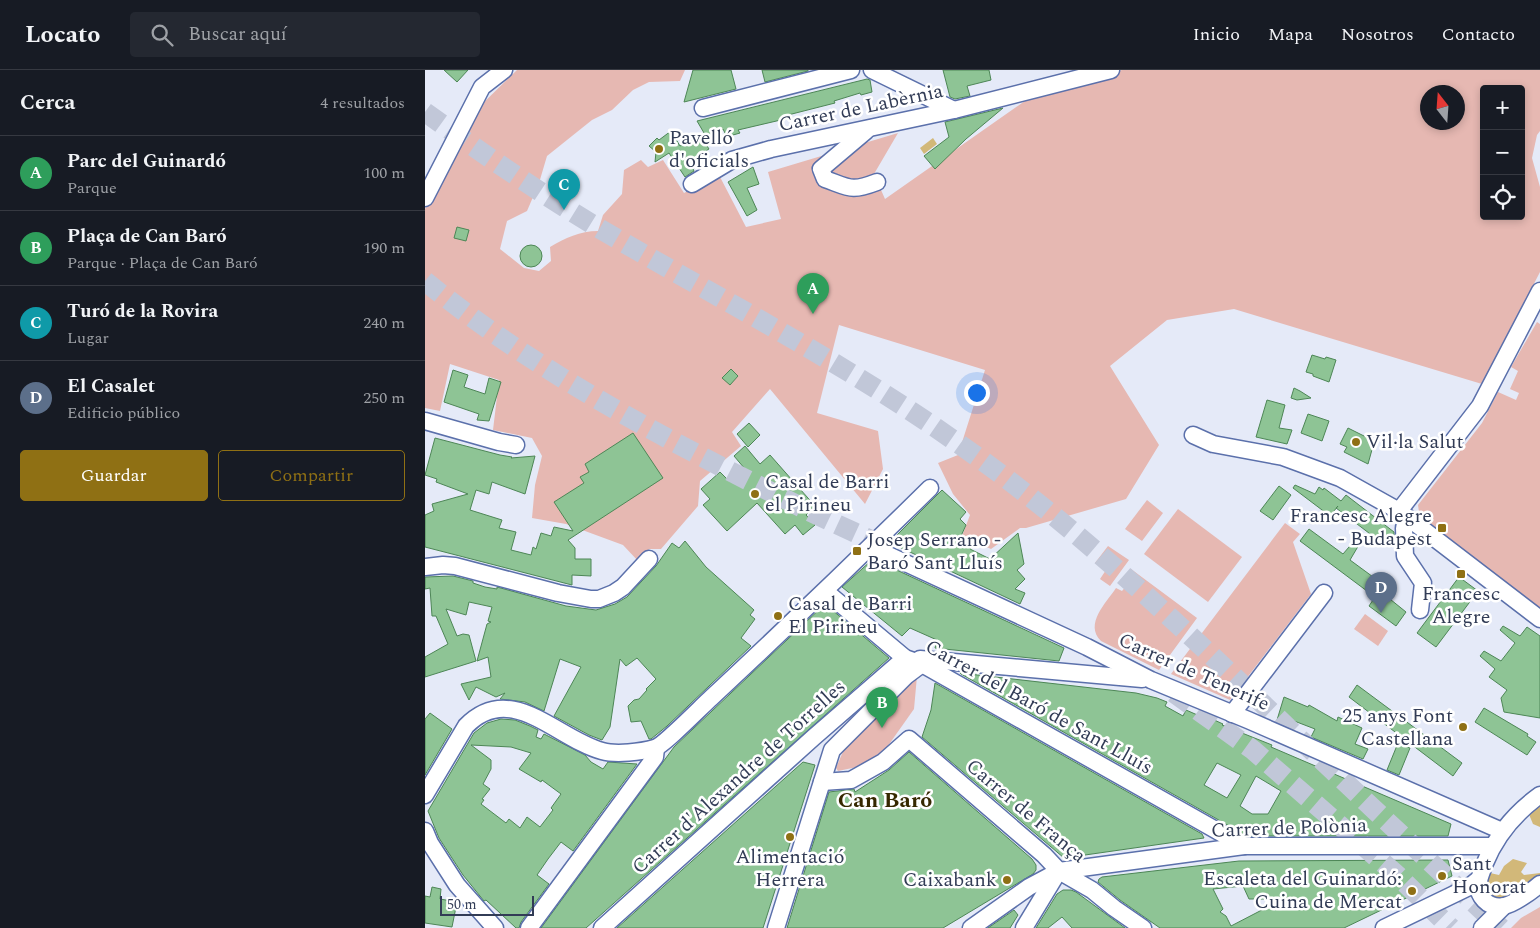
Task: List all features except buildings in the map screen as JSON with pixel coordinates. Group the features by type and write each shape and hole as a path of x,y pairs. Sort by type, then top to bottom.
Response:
{"street":[{"path":"425,198 482,87 504,70"},
{"path":"703,108 851,70"},
{"path":"872,70 954,110"},
{"name":"Carrer de Labèrnia","path":"691,184 733,160 771,149 954,110 1072,75 1111,70"},
{"path":"868,129 821,169 825,179 849,188 859,189 877,182"},
{"path":"1399,511 1480,406 1540,291"},
{"path":"425,421 499,442 516,444"},
{"path":"1193,435 1213,444 1283,457 1340,478 1399,511 1540,619"},
{"path":"425,795 466,726 473,719 489,711 520,710 584,744 612,754 656,748 825,591 930,488"},
{"path":"1405,528 1405,556 1423,583 1421,610"},
{"name":"Carrer de Tenerife","path":"871,546 1151,680 1502,831"},
{"path":"425,567 455,566 559,593 599,599 623,587 649,559"},
{"name":"Carrer del Baró de Sant Lluís","path":"825,591 905,658 922,664 1244,846"},
{"path":"1232,714 1324,594"},
{"path":"905,658 1151,680"},
{"name":"Carrer d'Alexandre de Torrelles","path":"602,928 905,658"},
{"path":"1107,676 1111,660"},
{"path":"776,928 832,750 906,676 922,664"},
{"name":"Carrer de França","path":"822,782 851,780 883,762 909,739 1044,855 1059,871 1092,890 1143,928"},
{"path":"529,928 655,757 656,748"},
{"path":"1504,906 1492,905 1484,901 1479,892 1479,879 1492,846 1502,831 1526,806 1540,795"},
{"path":"425,831 457,885 495,928"},
{"name":"Carrer de Polònia","path":"1059,871 1244,846 1492,846"},
{"path":"971,928 1029,887 1059,871"},
{"path":"1024,928 1059,871"},
{"path":"1384,928 1469,887 1479,879"},
{"path":"1482,928 1504,906 1519,899 1540,884"}],"shaded area":[{"path":"517,70 685,70 680,81 649,82 633,90 612,110 592,120 547,156 539,183 527,211 507,221 500,249 524,268 539,271 551,261 550,247 585,232 598,231 603,215 622,194 624,170 641,160 648,167 663,160 684,193 719,175 746,227 781,219 768,172 898,133 874,174 885,199 1032,96 1122,70 1540,70 1540,131 1537,135 1532,158 1540,187 1540,272 1482,384 1234,309 1167,320 1110,366 1159,445 1126,499 1026,528 1020,528 991,549 962,536 970,515 953,494 938,463 958,455 985,370 839,325 817,413 878,431 883,469 865,504 770,389 732,432 741,446 700,481 698,506 661,549 649,549 639,562 623,545 566,524 532,518 535,485 542,456 532,438 493,430 499,380 450,364 440,411 425,408 425,209 436,193 476,110"},
{"path":"933,138 937,144 924,154 920,148"},
{"path":"1537,322 1540,324 1540,609 1420,519 1418,505 1482,423 1498,392 1516,400 1519,393 1510,389 1518,371 1511,367"},
{"path":"1147,500 1163,513 1142,541 1125,529"},
{"path":"1178,509 1242,557 1208,602 1144,554"},
{"path":"1285,523 1300,534 1293,542 1311,594 1230,700 1171,674"},
{"path":"1108,546 1129,560 1110,586 1100,579 1106,570 1095,563"},
{"path":"1131,569 1197,618 1159,670 1101,641 1096,634 1095,628 1098,614 1116,588 1122,591 1127,585 1123,581"},
{"path":"1365,614 1388,631 1378,646 1354,629"},
{"path":"917,676 914,709 885,750 877,757 857,767 838,771 836,768 845,747"},
{"path":"1540,803 1540,827 1533,824 1528,812"},
{"path":"1513,859 1527,863 1521,872 1524,875 1540,873 1540,875 1508,896 1496,899 1486,888 1490,873 1499,875 1504,866"},
{"path":"1540,907 1540,928 1511,928 1521,918"}],"tunnel":[{"path":"425,112 573,213 865,382 952,439 996,471 1082,539 1163,611 1501,928"},
{"path":"425,281 511,345 603,402 745,479 892,550"},
{"path":"1174,693 1253,750 1397,875 1451,928"}],"place":[{"name":"Pavelló d'oficials","path":"659,149"},
{"name":"Turó de la Rovira","path":"564,210"},
{"name":"Parc del Guinardó","path":"813,314"},
{"name":"Vil·la Salut","path":"1356,442"},
{"name":"Casal de Barri el Pirineu","path":"755,494"},
{"name":"Francesc Alegre - Budapest","path":"1442,528"},
{"name":"Josep Serrano - Baró Sant Lluís","path":"857,551"},
{"name":"Francesc Alegre","path":"1461,574"},
{"name":"El Casalet","path":"1381,613"},
{"name":"Casal de Barri El Pirineu","path":"778,616"},
{"name":"25 anys Font Castellana","path":"1463,727"},
{"name":"Plaça de Can Baró","path":"882,728"},
{"name":"Alimentació Herrera","path":"790,837"},
{"name":"Sant Honorat","path":"1442,876"},
{"name":"Caixabank","path":"1007,880"},
{"name":"Escaleta del Guinardó: Cuina de Mercat","path":"1412,891"}],"district":[{"name":"Can Baró","path":"885,800"}]}
